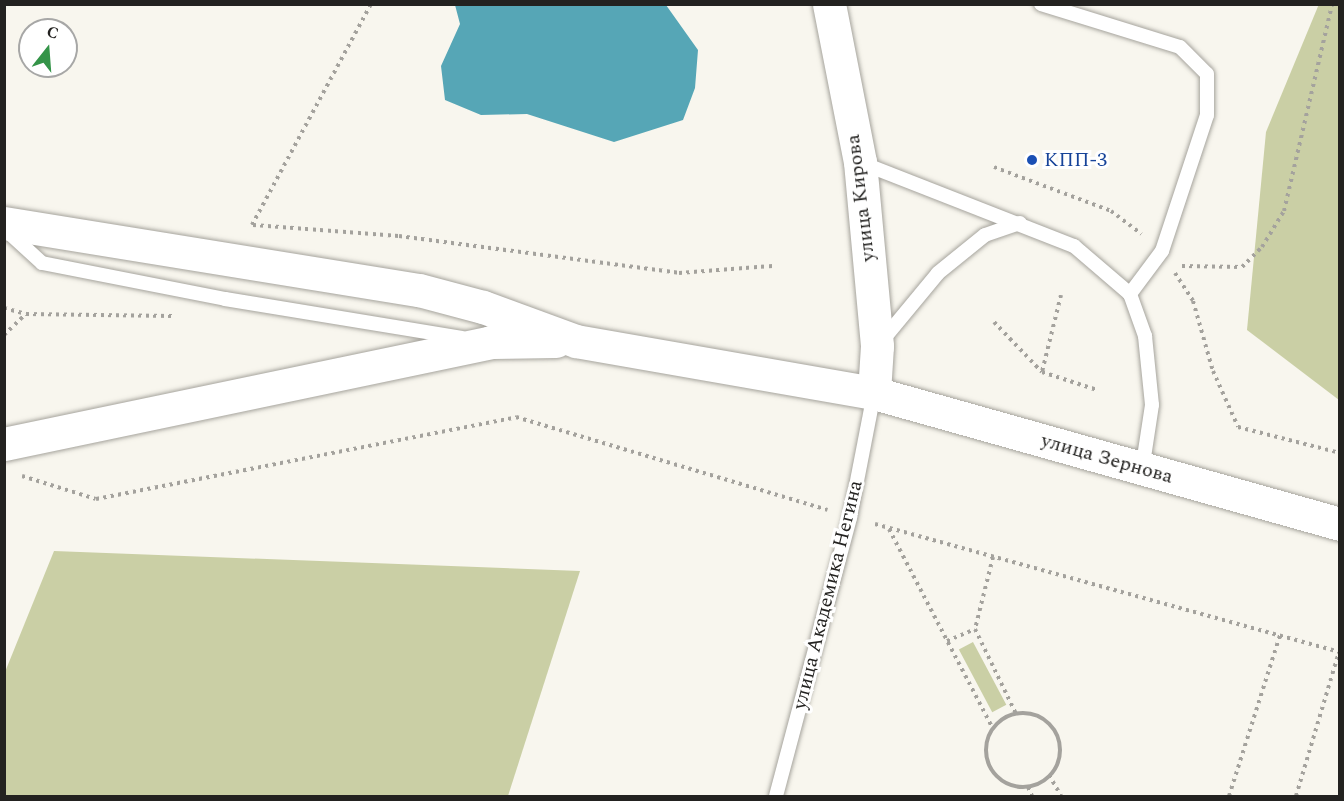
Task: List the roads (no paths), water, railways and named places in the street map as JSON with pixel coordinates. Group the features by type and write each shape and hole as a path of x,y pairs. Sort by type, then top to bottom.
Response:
{"main road":[{"name":"улица Кирова","path":"829,4 860,162 877,346 874,393"},
{"path":"4,223 419,290 483,307 576,340"},
{"path":"4,444 491,342 576,340"},
{"name":"улица Зернова","path":"576,340 874,393 1340,524"}],"lane":[{"path":"1041,4 1180,47 1207,74 1207,115 1162,251 1130,294"},
{"path":"860,162 1074,246 1130,294 1145,336 1152,405 1142,470"},
{"path":"877,346 938,273 985,234 1020,223"},
{"path":"4,228 42,263 225,299 491,342"},
{"name":"улица Академика Негина","path":"776,796 850,517 874,393"}],"water":[{"path":"455,5 666,5 698,50 695,88 683,120 614,142 527,114 481,115 445,100 441,66 460,24"}],"place":[{"name":"КПП-3","path":"1032,160"}]}
